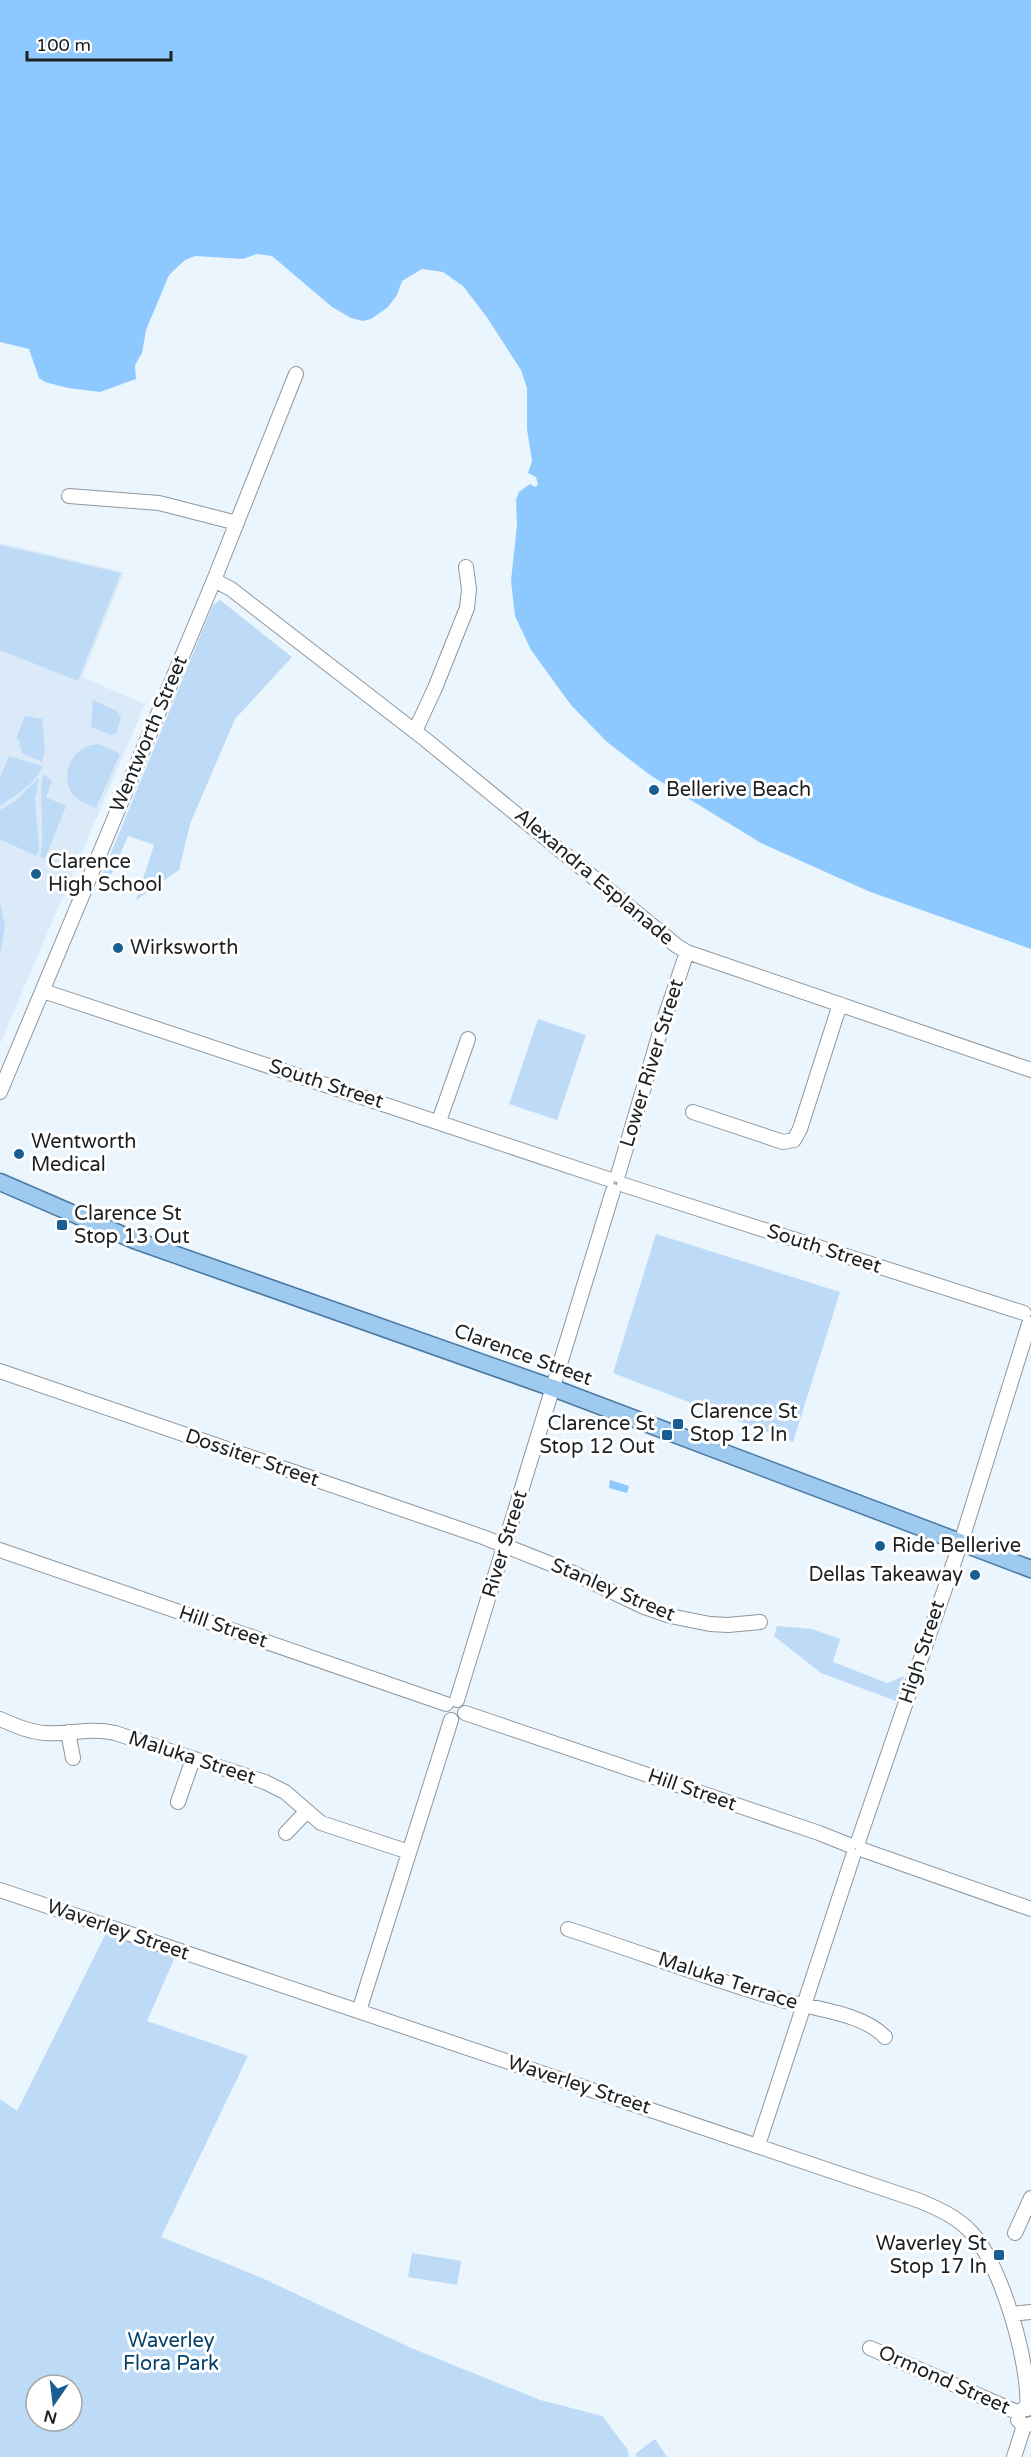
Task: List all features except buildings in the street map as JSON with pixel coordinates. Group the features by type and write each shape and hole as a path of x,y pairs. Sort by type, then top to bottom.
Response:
{"main road":[{"name":"Clarence Street","path":"0,1182 134,1240 553,1388 1031,1569"}],"street":[{"name":"Wentworth Street","path":"0,1092 214,580 296,374"},
{"path":"69,496 159,503 237,523"},
{"path":"415,731 467,608 470,589 466,567"},
{"name":"Alexandra Esplanade","path":"214,580 231,590 415,731 687,952 1031,1070"},
{"name":"Lower River Street","path":"553,1388 661,1029 687,952"},
{"name":"South Street","path":"43,991 1029,1317"},
{"path":"693,1112 783,1142 794,1140 799,1134 840,1004"},
{"path":"439,1121 468,1039"},
{"name":"High Street","path":"758,2145 960,1542 1029,1317"},
{"name":"Dossiter Street","path":"0,1371 504,1545"},
{"name":"River Street","path":"452,1702 553,1388"},
{"name":"Stanley Street","path":"504,1545 669,1616 710,1624 760,1622"},
{"name":"Hill Street","path":"0,1550 452,1702"},
{"path":"452,1702 465,1706 465,1713 458,1720 451,1720 445,1713 452,1702"},
{"name":"Hill Street","path":"465,1713 819,1833 1031,1909"},
{"name":"Maluka Street","path":"0,1719 38,1732 103,1730 193,1759 277,1787 306,1812 328,1826 409,1852"},
{"path":"359,2011 451,1720"},
{"path":"68,1732 74,1758"},
{"path":"178,1802 193,1759"},
{"path":"286,1833 306,1812"},
{"name":"Waverley Street","path":"0,1890 758,2145 920,2201 954,2218 972,2233 987,2253 1012,2314 1027,2366 1030,2387 1026,2416 1014,2457"},
{"name":"Maluka Terrace","path":"568,1929 784,2001 866,2024 879,2030 885,2037"},
{"path":"1016,2233 1031,2198"},
{"path":"1012,2314 1031,2312"},
{"name":"Ormond Street","path":"870,2348 1026,2416"}],"shaded area":[{"name":"Clarence High School","path":"0,543 124,572 82,677 145,704 0,1044"}],"green space":[{"path":"0,545 121,573 78,681 0,650"},
{"path":"220,600 292,657 235,719 190,824 179,870 136,900 154,845 128,836 107,884 99,882 213,605"},
{"path":"93,700 117,711 121,718 116,733 111,735 91,727"},
{"path":"25,716 42,719 45,751 42,762 22,753 19,740 16,739"},
{"path":"99,744 120,754 96,808 75,797 68,786 67,779 69,766 76,754 85,747"},
{"path":"9,756 42,766 31,783 0,805 0,778"},
{"path":"43,774 52,781 46,797 66,806 45,859 40,857"},
{"path":"39,778 35,799 39,850 36,856 0,839 0,810 14,802"},
{"path":"0,903 5,925 0,953"},
{"path":"538,1019 586,1035 557,1120 509,1104"},
{"path":"656,1234 840,1292 793,1442 613,1373"},
{"path":"777,1626 812,1629 840,1639 833,1662 887,1683 904,1676 896,1701 821,1673 774,1636"},
{"name":"Waverley Flora Park","path":"106,1933 175,1957 147,2021 248,2056 161,2237 262,2278 411,2348 540,2400 602,2416 628,2450 629,2457 0,2457 0,2099 17,2111"},
{"path":"412,2253 461,2261 457,2285 408,2277"},
{"path":"655,2439 667,2457 637,2457 635,2454"}],"water":[{"path":"0,0 1031,0 1031,949 868,891 761,843 650,775 607,742 571,705 531,650 515,616 511,581 517,525 516,500 519,492 530,484 535,487 538,485 536,477 528,473 532,461 527,429 527,388 521,370 486,316 463,286 443,272 422,269 402,281 397,295 388,307 371,319 363,321 351,318 332,307 272,256 257,254 243,259 195,256 185,260 169,275 146,330 142,353 135,365 136,379 100,392 68,388 45,382 39,378 29,349 0,342"},
{"path":"610,1480 629,1486 627,1493 609,1488"}],"place":[{"name":"Bellerive Beach","path":"654,790"},
{"name":"Clarence High School","path":"36,874"},
{"name":"Wirksworth","path":"118,948"},
{"name":"Wentworth Medical","path":"19,1154"},
{"name":"Clarence St Stop 13 Out","path":"62,1225"},
{"name":"Clarence St Stop 12 In","path":"678,1424"},
{"name":"Clarence St Stop 12 Out","path":"667,1435"},
{"name":"Ride Bellerive","path":"880,1546"},
{"name":"Dellas Takeaway","path":"975,1575"},
{"name":"Waverley St Stop 17 In","path":"999,2255"}]}
